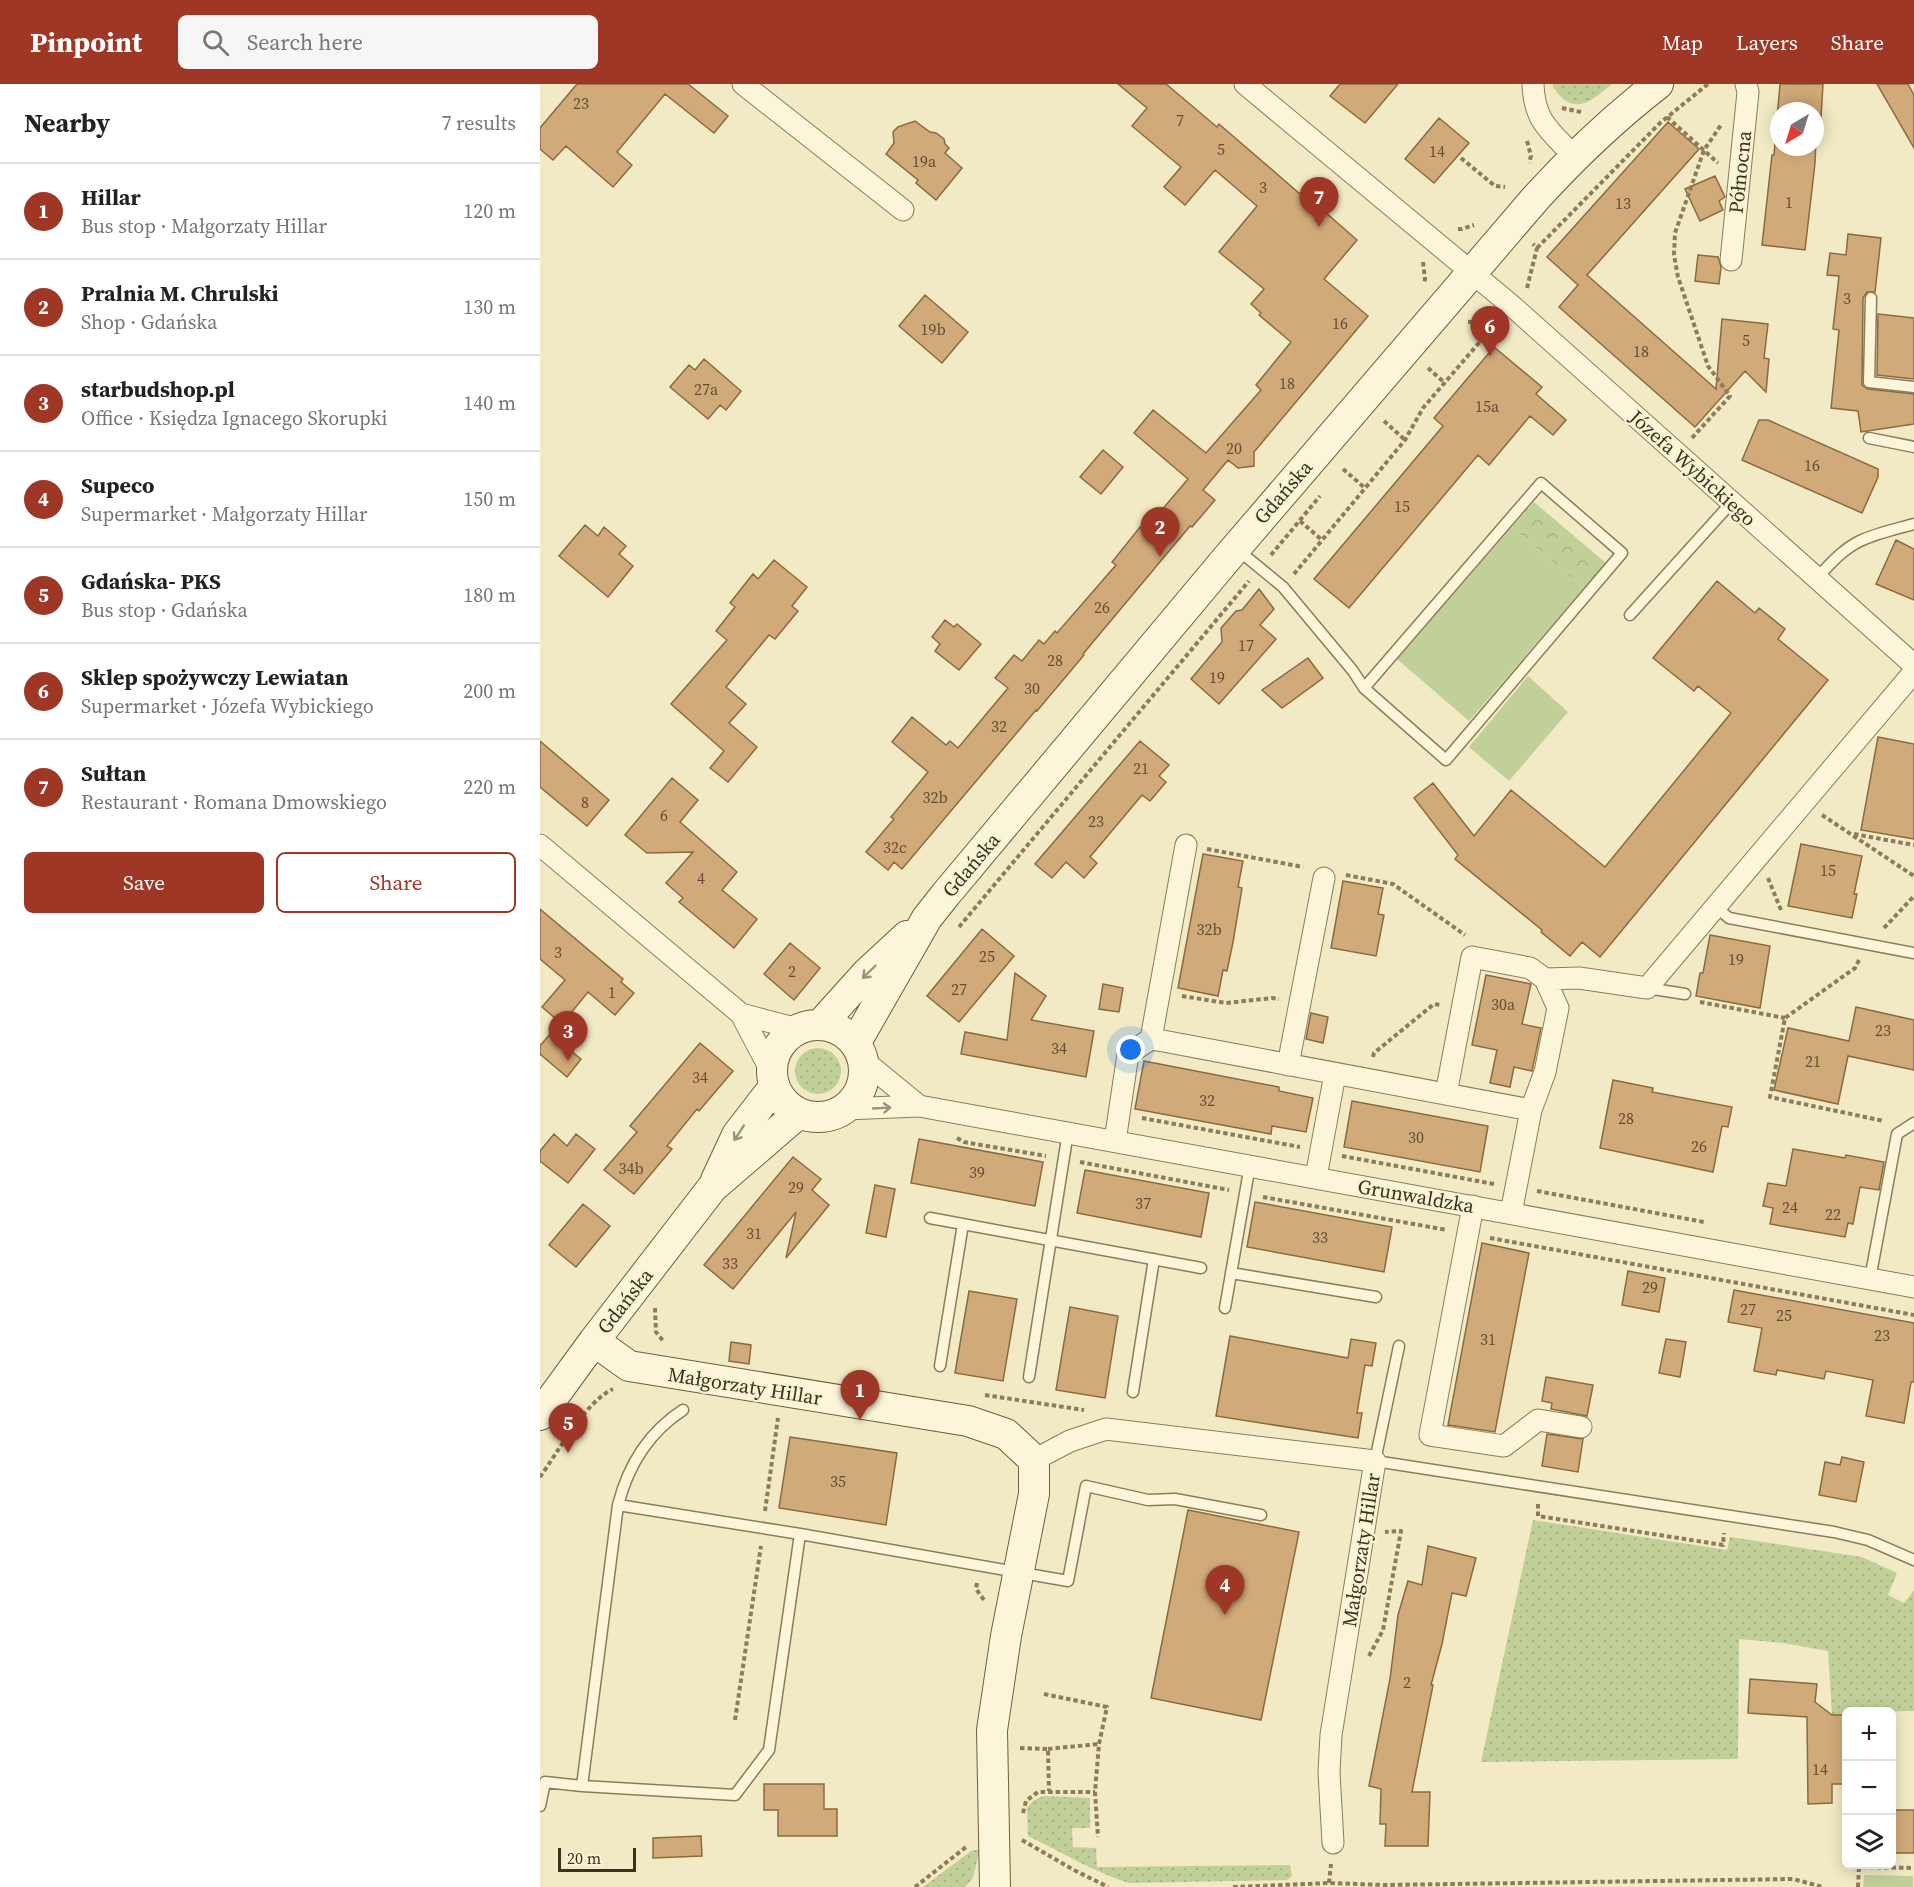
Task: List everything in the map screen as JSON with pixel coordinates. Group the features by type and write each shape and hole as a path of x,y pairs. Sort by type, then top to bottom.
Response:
{"main road":[{"name":"Gdańska","path":"810,1026 927,918 1235,548 1472,272 1574,156 1658,84"},
{"name":"Gdańska","path":"860,1052 927,918"},
{"path":"810,1026 840,1029 860,1052 865,1075 862,1088 855,1100 845,1109 831,1116 814,1118 799,1113 784,1102 773,1080 773,1059 778,1047 787,1036 810,1026"},
{"name":"Gdańska","path":"712,1188 737,1135 773,1080"},
{"name":"Gdańska","path":"540,1415 712,1188 799,1113"},
{"name":"Małgorzaty Hillar","path":"594,1341 629,1366 968,1421 1006,1434 1034,1460"},
{"path":"995,1887 993,1730 1006,1636 1034,1494 1034,1460"}],"street":[{"path":"743,84 903,210"},
{"name":"Józefa Wybickiego","path":"1245,84 1511,305 1914,665"},
{"path":"1533,84 1533,101 1543,124 1574,156"},
{"name":"Północna","path":"1731,260 1748,92 1746,84"},
{"path":"1545,979 1579,978 1647,988 1914,672"},
{"path":"540,845 741,1014 773,1080"},
{"path":"1151,1039 1186,845"},
{"path":"1288,1065 1326,874"},
{"path":"1446,1094 1472,957 1530,968 1545,979 1558,1008 1545,1072 1531,1110 1511,1214"},
{"path":"741,1014 810,1026"},
{"path":"1114,1140 1128,1054 1151,1039 1531,1110"},
{"name":"Grunwaldzka","path":"860,1052 919,1106"},
{"path":"1316,1177 1335,1074"},
{"name":"Grunwaldzka","path":"845,1109 919,1106 1914,1287"},
{"path":"1473,1206 1430,1435 1504,1446 1538,1420 1581,1427"},
{"name":"Małgorzaty Hillar","path":"1034,1460 1070,1441 1106,1429 1375,1461 1331,1735 1329,1772 1333,1843"}],"lane":[{"path":"1870,298 1869,382 1914,387"},
{"path":"1869,438 1914,447"},
{"path":"1235,548 1283,587 1353,671 1364,688 1446,760 1622,553 1541,483 1364,688"},
{"path":"1630,615 1732,502"},
{"path":"1817,578 1833,561 1858,542 1914,524"},
{"path":"1716,907 1729,918 1914,953"},
{"path":"1647,988 1685,994"},
{"path":"1870,1279 1897,1134 1912,1124"},
{"path":"1029,1377 1068,1132"},
{"path":"1225,1308 1250,1165"},
{"path":"930,1218 1201,1268"},
{"path":"940,1366 963,1224"},
{"path":"1132,1392 1154,1259"},
{"path":"1231,1273 1376,1298"},
{"path":"1399,1346 1375,1461 1834,1532 1868,1540 1914,1560"},
{"path":"582,1785 618,1505 637,1457 659,1430 683,1410"},
{"path":"618,1505 1068,1581 1086,1486 1148,1500 1175,1499 1261,1515"},
{"path":"540,1806 545,1782 735,1795 769,1750 800,1534"}],"path":[{"path":"1537,248 1666,117 1708,84"},
{"path":"1666,117 1739,182"},
{"path":"1678,454 1730,396 1708,366 1678,277 1674,255 1675,233 1704,150 1726,117"},
{"path":"1461,158 1495,186 1505,187"},
{"path":"1283,587 1405,440 1423,408 1496,322"},
{"path":"1421,377 1435,360"},
{"path":"1428,368 1445,383"},
{"path":"1377,429 1391,412"},
{"path":"1384,421 1405,440"},
{"path":"1336,478 1350,461"},
{"path":"1343,469 1365,488"},
{"path":"958,928 1322,495"},
{"path":"1300,521 1322,540"},
{"path":"1803,803 1914,876"},
{"path":"1850,834 1914,845"},
{"path":"1186,845 1326,874 1393,884 1487,950 1485,960"},
{"path":"1759,855 1789,930"},
{"path":"1912,1124 1770,1097 1785,1018 1855,968 1868,945 1914,896"},
{"path":"1160,991 1226,1004 1272,998 1300,1003"},
{"path":"1685,994 1694,1001 1785,1018"},
{"path":"1369,1080 1374,1053 1434,1004 1462,1009"},
{"path":"949,1134 964,1142 1914,1314"},
{"path":"655,1304 656,1332 668,1347"},
{"path":"540,1477 589,1407 604,1392 622,1385"},
{"path":"1538,1499 1538,1516 1723,1545 1725,1530"},
{"path":"1368,1658 1383,1630 1401,1531 1378,1532"},
{"path":"1044,1694 1107,1707 1099,1744 1095,1792 1098,1837"},
{"path":"1010,1748 1048,1749 1099,1744"},
{"path":"1048,1749 1049,1791"},
{"path":"1023,1822 1026,1801 1038,1792 1095,1792"},
{"path":"1022,1831 1022,1840"},
{"path":"1858,1887 1858,1867 1914,1868"},
{"path":"1233,1887 1329,1883 1384,1886 1793,1879 1823,1887"}],"green space":[{"path":"1553,84 1612,84 1591,100 1574,104 1566,101 1553,87"},
{"path":"1534,502 1606,563 1584,588 1512,527"},
{"path":"1512,527 1584,588 1469,721 1397,659"},
{"path":"1528,676 1568,712 1509,781 1469,747"},
{"path":"818,1048 834,1055 841,1071 834,1087 818,1094 802,1087 795,1071 802,1055"},
{"path":"1533,1520 1727,1550 1730,1537 1862,1557 1897,1573 1888,1595 1904,1603 1914,1590 1914,1711 1896,1711 1896,1707 1842,1707 1842,1715 1832,1715 1828,1651 1783,1643 1739,1639 1738,1759 1481,1762"},
{"path":"1043,1796 1090,1798 1090,1828 1072,1828 1073,1847 1096,1848 1097,1867 1290,1865 1292,1876 1287,1880 1129,1883 1090,1868 1028,1836 1027,1808 1033,1801"},
{"path":"980,1849 973,1878 965,1887 923,1887 971,1851"},
{"path":"1864,1875 1913,1876 1913,1887 1863,1887"}],"building":[{"path":"577,84 688,84 728,116 714,133 665,94 617,152 632,165 613,187 566,146 553,160 540,149 540,128"},
{"path":"1118,84 1166,84 1217,127 1219,124 1357,240 1324,279 1368,316 1254,452 1254,466 1238,468 1228,460 1203,490 1215,500 1192,527 1190,526 902,869 894,862 888,870 866,852 894,819 891,817 928,772 892,742 912,717 946,745 950,741 958,748 1008,688 995,678 1014,655 1022,661 1039,640 1044,644 1055,631 1057,633 1116,565 1112,562 1140,527 1144,531 1188,479 1134,433 1153,410 1206,453 1261,390 1256,385 1291,342 1259,315 1261,313 1251,304 1264,289 1219,252 1257,206 1215,170 1185,205 1164,187 1181,167 1132,126 1147,108"},
{"path":"1340,84 1398,84 1365,123 1330,96"},
{"path":"1780,84 1823,84 1822,102 1778,102"},
{"path":"1877,84 1908,84 1914,95 1914,148"},
{"path":"1439,118 1469,143 1434,183 1405,159"},
{"path":"915,121 944,139 949,148 945,153 962,168 936,200 916,183 918,180 886,154 894,143 893,132 898,127"},
{"path":"1668,122 1699,149 1587,275 1716,389 1722,319 1768,324 1764,358 1769,359 1766,392 1745,371 1695,427 1559,307 1578,285 1547,257"},
{"path":"1772,156 1815,156 1805,250 1762,245"},
{"path":"1715,176 1725,197 1719,201 1723,210 1700,221 1685,189"},
{"path":"1848,234 1881,238 1875,292 1867,292 1863,298 1862,385 1868,389 1914,394 1914,424 1861,432 1858,411 1831,408 1839,330 1833,329 1839,276 1827,275 1830,253 1846,255"},
{"path":"1698,255 1718,257 1721,267 1719,284 1695,281"},
{"path":"925,295 968,332 942,363 899,326"},
{"path":"1878,314 1914,318 1914,379 1877,375"},
{"path":"1494,347 1542,387 1536,394 1566,420 1553,435 1530,416 1489,465 1478,455 1349,608 1314,579 1443,426 1434,418"},
{"path":"704,359 741,391 726,410 720,405 708,419 670,387 689,365 695,370"},
{"path":"1759,420 1768,420 1878,469 1878,477 1862,513 1742,460"},
{"path":"1103,450 1123,467 1101,494 1080,477"},
{"path":"585,525 598,536 604,527 626,546 619,554 633,566 608,597 559,556"},
{"path":"1896,540 1914,549 1914,600 1876,584"},
{"path":"774,560 807,587 792,606 798,611 775,639 769,635 726,687 746,704 729,723 757,747 728,782 710,768 724,751 671,704 727,640 716,631 735,607 730,603 753,574 758,579"},
{"path":"1717,581 1755,613 1759,608 1785,629 1778,639 1828,680 1600,957 1582,942 1570,956 1541,932 1542,930 1455,859 1458,855 1414,798 1433,783 1474,836 1511,790 1605,867 1731,713 1698,686 1694,691 1653,658"},
{"path":"1259,589 1274,609 1260,625 1276,639 1219,704 1191,679 1222,642 1221,628 1236,611 1242,610"},
{"path":"945,620 954,627 957,624 981,644 959,670 935,651 940,644 932,637"},
{"path":"1308,658 1323,678 1282,708 1262,690"},
{"path":"1878,737 1914,744 1914,839 1861,830"},
{"path":"540,741 609,800 587,826 540,787"},
{"path":"1140,741 1169,765 1159,776 1166,782 1150,801 1142,795 1090,857 1097,863 1084,878 1066,862 1052,878 1035,864"},
{"path":"672,778 698,800 680,822 737,872 722,890 757,919 734,948 679,902 683,898 666,883 693,852 647,853 625,835"},
{"path":"1801,844 1862,856 1854,894 1857,894 1852,918 1788,906"},
{"path":"1203,854 1243,861 1238,887 1242,888 1233,942 1227,971 1223,970 1218,996 1178,988"},
{"path":"1343,881 1383,888 1378,914 1384,915 1376,956 1331,948"},
{"path":"540,909 623,979 621,982 634,993 615,1015 588,992 562,1024 542,1007 565,980 540,959"},
{"path":"982,929 1014,956 959,1022 927,996"},
{"path":"1710,935 1770,946 1760,1008 1696,996"},
{"path":"790,943 820,968 794,1000 764,974"},
{"path":"1015,973 1046,996 1031,1020 1094,1031 1086,1077 961,1054 965,1032 1007,1040"},
{"path":"1486,975 1531,984 1522,1024 1541,1028 1532,1071 1514,1067 1510,1087 1490,1083 1497,1050 1472,1045"},
{"path":"1103,984 1123,988 1119,1012 1099,1009"},
{"path":"1856,1007 1914,1020 1914,1070 1848,1056 1838,1104 1774,1090 1788,1028 1849,1041"},
{"path":"1311,1013 1328,1017 1323,1043 1306,1039"},
{"path":"550,1034 581,1059 567,1077 540,1054 540,1046"},
{"path":"700,1043 733,1071 699,1111 697,1109 667,1146 672,1149 634,1194 604,1170 637,1132 630,1126"},
{"path":"1144,1061 1279,1087 1279,1091 1313,1098 1306,1132 1272,1126 1271,1134 1135,1109"},
{"path":"1613,1080 1653,1088 1652,1092 1732,1107 1728,1127 1722,1126 1713,1172 1600,1148"},
{"path":"1352,1101 1488,1126 1480,1172 1344,1147"},
{"path":"554,1134 567,1146 576,1134 595,1149 568,1183 540,1161 540,1151"},
{"path":"919,1139 1043,1162 1035,1206 911,1183"},
{"path":"1793,1149 1884,1162 1879,1190 1860,1187 1853,1224 1848,1223 1845,1237 1770,1224 1773,1208 1763,1206 1768,1183 1786,1186"},
{"path":"793,1157 821,1179 812,1190 829,1205 786,1258 796,1212 733,1289 704,1265"},
{"path":"1085,1170 1209,1193 1201,1237 1077,1213"},
{"path":"875,1185 895,1189 886,1237 866,1233"},
{"path":"1255,1202 1392,1227 1384,1272 1247,1247"},
{"path":"583,1204 610,1226 576,1267 549,1245"},
{"path":"1482,1243 1529,1253 1495,1432 1448,1425"},
{"path":"1628,1271 1665,1278 1659,1312 1622,1305"},
{"path":"1734,1290 1914,1323 1914,1382 1911,1382 1904,1423 1866,1416 1873,1380 1826,1371 1824,1379 1777,1370 1776,1375 1754,1371 1762,1328 1728,1322"},
{"path":"969,1291 1017,1299 1003,1381 955,1373"},
{"path":"1070,1307 1118,1316 1105,1398 1056,1390"},
{"path":"1230,1336 1348,1358 1351,1339 1376,1343 1372,1366 1365,1365 1357,1413 1362,1413 1358,1438 1216,1416"},
{"path":"1666,1339 1686,1342 1680,1377 1659,1373"},
{"path":"731,1342 751,1345 749,1364 729,1361"},
{"path":"1546,1377 1593,1385 1587,1416 1551,1409 1552,1403 1542,1401"},
{"path":"1547,1434 1583,1439 1578,1472 1542,1466"},
{"path":"790,1437 897,1453 886,1525 779,1508"},
{"path":"1842,1457 1864,1462 1856,1502 1819,1495 1825,1462 1840,1465"},
{"path":"1188,1510 1299,1532 1261,1720 1151,1698"},
{"path":"1428,1546 1476,1558 1466,1596 1452,1593 1431,1685 1433,1685 1412,1792 1430,1792 1428,1846 1385,1846 1386,1824 1380,1824 1381,1789 1369,1786 1390,1679 1398,1615 1408,1581 1422,1585"},
{"path":"1750,1679 1817,1684 1815,1702 1832,1715 1842,1715 1842,1784 1832,1784 1832,1803 1808,1804 1807,1717 1748,1713"},
{"path":"764,1784 824,1784 824,1809 837,1809 837,1836 778,1836 778,1810 764,1810"},
{"path":"1896,1810 1914,1810 1914,1853 1896,1853"},
{"path":"701,1836 702,1856 653,1858 653,1838"}],"place":[{"name":"Sułtan","path":"1319,227"},
{"name":"Sklep spożywczy Lewiatan","path":"1490,356"},
{"name":"Pralnia M. Chrulski","path":"1160,557"},
{"name":"starbudshop.pl","path":"568,1061"},
{"name":"Hillar","path":"860,1420"},
{"name":"Gdańska- PKS","path":"568,1453"},
{"name":"Supeco","path":"1225,1615"}]}
